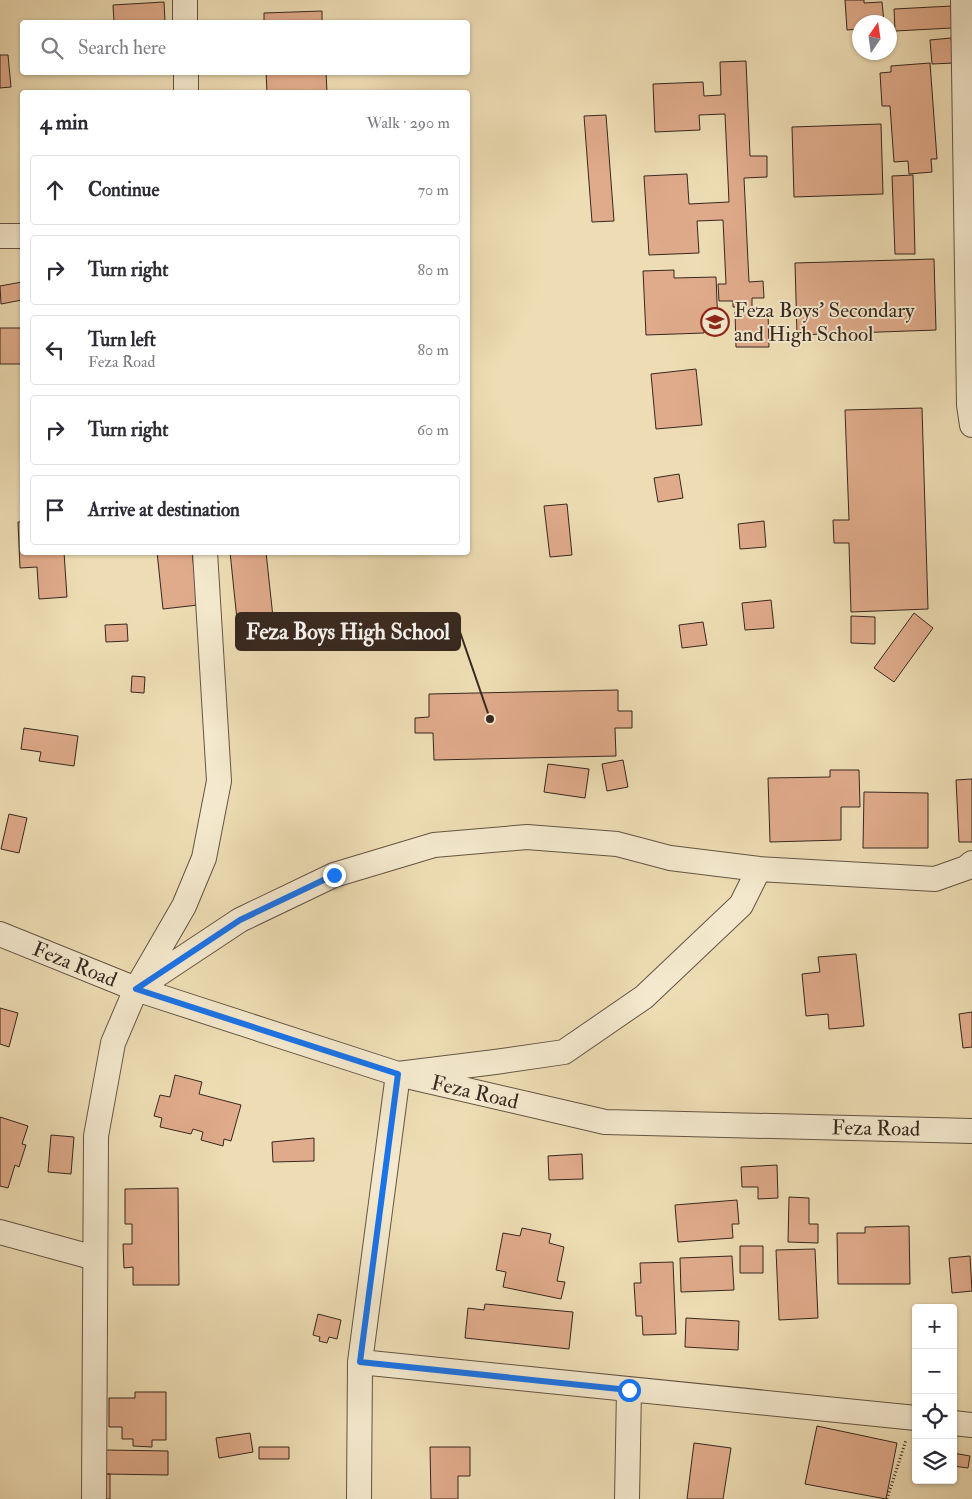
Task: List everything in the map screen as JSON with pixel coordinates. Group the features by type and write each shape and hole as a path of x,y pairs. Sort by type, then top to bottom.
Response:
{"street":[{"path":"185,0 185,20"},
{"path":"963,0 968,70 968,405 972,425"},
{"path":"186,75 186,90"},
{"path":"0,236 20,236"},
{"path":"94,1499 96,1136 113,1044 136,989 184,906 204,858 218,781 205,555"},
{"path":"136,989 240,920 334,875 434,845 527,837 617,844 670,858 759,868 935,879 966,868 972,863"},
{"path":"358,1499 360,1362 398,1074 564,1052 644,997 741,905 759,868"},
{"name":"Feza Road","path":"0,934 136,989 398,1074 605,1122 972,1130"},
{"path":"0,1232 96,1258"},
{"path":"360,1362 912,1418"},
{"path":"627,1499 629,1390"},
{"path":"957,1424 972,1426"}],"path":[{"path":"887,1499 912,1424"}],"building":[{"path":"845,0 864,0 864,3 882,2 883,15 852,15 852,30 847,30"},
{"path":"164,2 165,20 114,20 113,5"},
{"path":"952,6 952,28 897,31 897,15 894,15 894,9"},
{"path":"322,11 322,20 264,20 264,13"},
{"path":"951,38 954,63 932,64 930,40"},
{"path":"0,55 8,55 11,87 0,88"},
{"path":"746,61 750,156 767,156 767,177 744,178 749,282 763,281 764,298 752,298 752,307 733,307 733,301 719,301 718,284 726,284 723,220 697,221 699,253 649,255 644,176 687,174 689,204 729,202 725,114 699,115 700,130 655,132 653,84 703,82 704,96 721,95 720,62"},
{"path":"930,63 937,159 931,159 932,172 909,174 908,161 894,162 890,106 882,106 880,73 891,72 891,66"},
{"path":"266,75 326,75 327,90 267,90"},
{"path":"606,115 614,221 592,222 584,116"},
{"path":"881,124 883,194 794,197 792,127"},
{"path":"913,175 915,254 895,254 892,176"},
{"path":"934,259 936,330 797,335 795,263"},
{"path":"674,270 674,278 716,277 718,327 704,327 704,333 646,335 643,271"},
{"path":"20,282 20,300 1,304 0,286"},
{"path":"735,312 768,312 769,347 736,347"},
{"path":"0,328 20,328 20,364 0,364"},
{"path":"696,369 702,425 656,429 651,374"},
{"path":"922,408 928,609 851,612 849,543 834,543 833,520 849,520 845,410"},
{"path":"679,474 683,498 658,502 654,478"},
{"path":"567,504 572,555 550,557 544,506"},
{"path":"764,521 766,547 740,549 738,524"},
{"path":"18,522 20,522 20,555 64,555 67,597 39,599 37,567 20,568"},
{"path":"157,555 192,555 198,605 163,609"},
{"path":"230,555 266,555 275,636 239,639"},
{"path":"771,600 774,628 745,630 742,603"},
{"path":"914,613 933,628 894,682 874,668"},
{"path":"851,616 875,617 875,644 851,643"},
{"path":"703,622 707,645 682,648 679,625"},
{"path":"127,624 128,641 106,642 105,625"},
{"path":"132,676 145,677 144,693 131,692"},
{"path":"618,690 618,711 632,711 632,728 615,728 616,756 434,760 433,733 415,733 415,718 429,717 429,694"},
{"path":"24,728 78,736 74,766 39,761 41,752 21,749"},
{"path":"623,760 628,787 607,791 602,764"},
{"path":"548,764 589,769 585,798 544,792"},
{"path":"830,770 859,770 860,807 841,807 841,840 770,842 768,778 830,777"},
{"path":"972,779 972,842 959,842 956,780"},
{"path":"864,792 928,793 928,848 863,848"},
{"path":"9,814 27,818 19,853 1,849"},
{"path":"856,954 864,1026 829,1029 828,1014 806,1016 802,974 820,972 818,957"},
{"path":"0,1008 18,1013 9,1047 0,1044"},
{"path":"972,1012 972,1047 963,1048 959,1014"},
{"path":"175,1075 202,1082 199,1094 241,1105 231,1141 224,1139 223,1146 201,1140 203,1132 193,1129 191,1134 160,1127 162,1118 154,1116 160,1095 170,1097"},
{"path":"0,1117 28,1126 22,1144 26,1145 19,1167 15,1165 8,1188 0,1186"},
{"path":"51,1135 74,1137 71,1174 48,1172"},
{"path":"314,1138 314,1161 273,1162 272,1142"},
{"path":"582,1154 583,1179 549,1180 548,1156"},
{"path":"777,1165 778,1198 758,1199 758,1187 742,1187 741,1167"},
{"path":"178,1188 179,1285 133,1285 133,1267 124,1268 123,1244 132,1244 132,1224 125,1224 125,1189"},
{"path":"789,1197 809,1198 809,1224 818,1224 818,1243 788,1242"},
{"path":"737,1200 739,1224 732,1224 733,1238 678,1242 675,1205"},
{"path":"909,1226 910,1284 838,1284 837,1233 865,1233 865,1227"},
{"path":"522,1228 551,1234 549,1243 564,1247 557,1281 565,1282 561,1299 503,1287 506,1272 496,1270 503,1233 520,1236"},
{"path":"740,1246 763,1246 763,1273 740,1273"},
{"path":"815,1249 818,1318 779,1320 776,1250"},
{"path":"732,1256 734,1290 681,1292 680,1258"},
{"path":"970,1256 972,1291 952,1293 949,1258"},
{"path":"673,1262 676,1334 643,1335 642,1316 636,1316 634,1283 641,1283 640,1263"},
{"path":"485,1304 573,1312 569,1349 465,1338 468,1308 484,1310"},
{"path":"318,1314 341,1320 337,1339 329,1337 327,1343 319,1341 320,1337 313,1335"},
{"path":"686,1318 739,1321 738,1350 685,1347"},
{"path":"135,1392 166,1392 166,1440 152,1440 152,1447 133,1446 133,1439 122,1439 122,1427 109,1427 109,1398 135,1398"},
{"path":"817,1426 897,1443 886,1499 805,1484"},
{"path":"250,1433 253,1452 219,1458 216,1438"},
{"path":"694,1443 731,1448 723,1499 687,1499"},
{"path":"259,1447 289,1447 289,1459 259,1459"},
{"path":"430,1447 470,1447 470,1476 458,1476 458,1499 431,1499"},
{"path":"106,1450 168,1451 168,1475 106,1474"},
{"path":"957,1454 970,1456 968,1468 957,1467"},
{"path":"110,1474 110,1499 95,1499 95,1475"}],"place":[{"name":"Feza Boys' Secondary and High School","path":"715,322"},
{"name":"Feza Boys High School","path":"490,719"}],"route":[{"path":"334,875 240,920 136,989 398,1074 360,1362 629,1390"}]}
